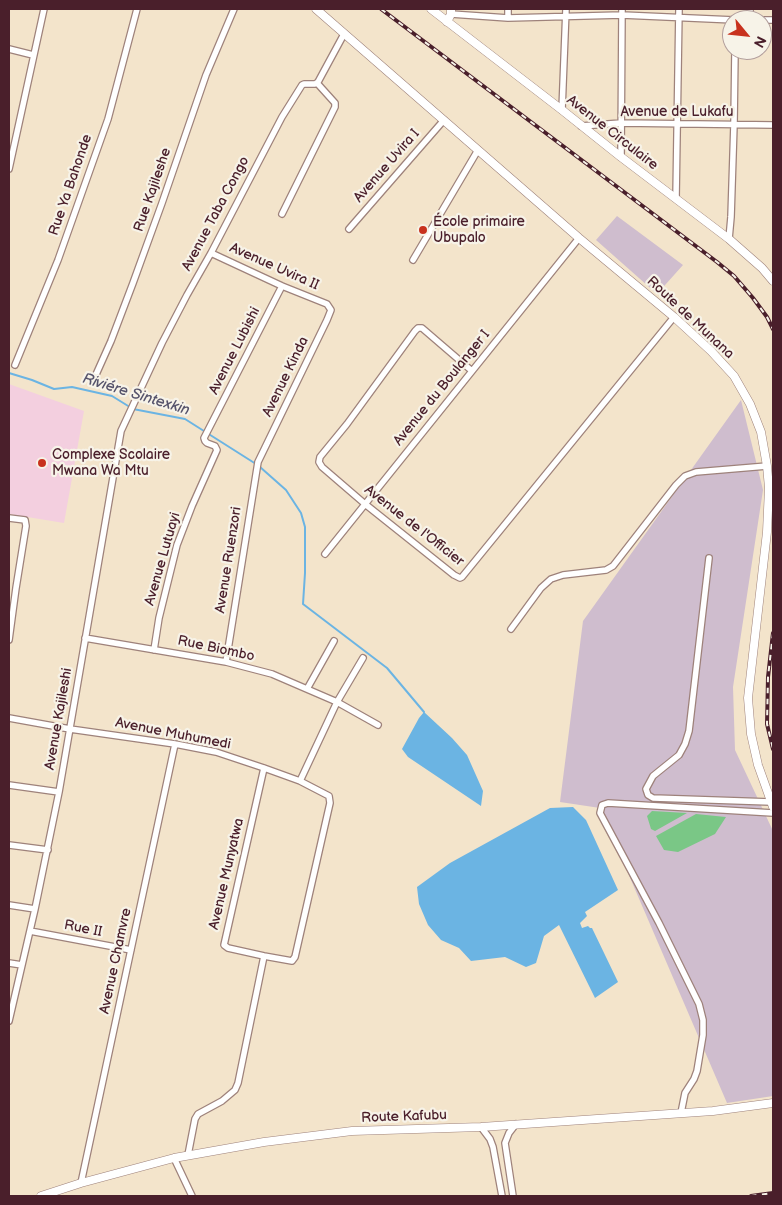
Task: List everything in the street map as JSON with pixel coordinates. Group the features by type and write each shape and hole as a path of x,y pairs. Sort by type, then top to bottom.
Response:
{"main road":[{"name":"Route de Munana","path":"316,9 674,317 711,351 734,376 761,432 769,488 767,532 748,698 752,742 772,804"},
{"name":"Avenue Circulaire","path":"431,9 729,239 762,268 773,281"},
{"path":"447,22 451,11"},
{"name":"Route Kafubu","path":"41,1196 81,1183 174,1158 264,1142 352,1131 481,1127 713,1111 773,1103"}],"street":[{"path":"9,169 44,9"},
{"name":"Rue Ya Bahonde","path":"15,365 58,260 108,119 137,9"},
{"name":"Rue Kajileshe","path":"94,379 133,284 206,74 234,9"},
{"path":"508,9 508,18"},
{"path":"562,110 566,9"},
{"path":"676,198 679,9"},
{"path":"451,11 508,18 566,17 622,12 722,19"},
{"path":"621,157 622,12"},
{"path":"282,214 335,107 335,103 316,83 344,34"},
{"path":"9,50 33,55"},
{"path":"729,239 735,60"},
{"name":"Avenue Taba Congo","path":"125,420 186,295 211,253 279,121 303,84 316,83"},
{"name":"Avenue Uvira I","path":"349,228 444,120"},
{"name":"Avenue de Lukafu","path":"581,126 622,123 773,125"},
{"path":"414,260 478,150"},
{"name":"Avenue du Boulanger I","path":"325,554 580,238"},
{"name":"Avenue Uvira II","path":"211,253 282,286 327,304"},
{"name":"Avenue Lubishi","path":"217,450 215,446 207,443 204,438 282,286"},
{"name":"Avenue Kinda","path":"258,462 327,320 331,310 327,304"},
{"name":"Avenue de l'Officier","path":"472,371 422,328 418,328 358,410 320,457 319,462 364,504 458,578 462,577 674,317"},
{"name":"Avenue Kajileshi","path":"9,1021 48,850 121,431 125,420"},
{"name":"Avenue Lutuayi","path":"154,650 159,618 177,545 217,450"},
{"name":"Avenue Ruenzori","path":"226,662 258,462"},
{"path":"511,629 541,588 550,579 563,575 606,570 613,566 685,476 696,472 767,466"},
{"path":"9,518 26,522 9,640"},
{"path":"709,558 686,744 679,755 653,776 646,788 648,795 653,798 772,804"},
{"name":"Rue Biombo","path":"85,638 226,662 272,674 337,702 378,725"},
{"path":"307,689 334,641"},
{"path":"300,781 337,702 363,658"},
{"name":"Avenue Muhumedi","path":"9,718 216,752 300,781 326,794 330,798 330,803 295,958 291,961 264,956"},
{"name":"Avenue Chamvre","path":"81,1183 175,744"},
{"name":"Avenue Munyatwa","path":"264,768 224,945 228,948 264,956"},
{"path":"9,785 59,792"},
{"path":"681,1113 685,1093 697,1071 703,1035 700,1004 600,813 602,806 608,803 773,813"},
{"path":"9,845 48,850"},
{"path":"9,905 35,909"},
{"name":"Rue II","path":"30,931 131,950"},
{"path":"188,1155 195,1119 198,1114 235,1090 238,1083 264,956"},
{"path":"9,963 22,965"},
{"path":"513,1196 505,1143 516,1124"},
{"path":"481,1127 493,1146 502,1196"},
{"path":"174,1158 192,1196"}],"shaded area":[{"path":"617,216 683,265 657,294 596,240"},
{"name":"Complexe Scolaire Mwana Wa Mtu","path":"9,384 84,411 64,523 9,514"},
{"path":"741,400 763,490 733,687 735,750 773,831 773,1096 727,1103 600,808 560,802 583,621"}],"green space":[{"path":"652,811 687,813 655,831 651,829 647,816"},
{"path":"696,814 726,817 715,834 678,852 664,850 656,836"}],"water":[{"path":"424,712 467,755 483,791 481,806 408,757 402,749"},
{"path":"573,807 586,820 618,890 585,912 587,916 580,923 582,928 588,926 592,928 618,982 595,998 559,925 544,936 536,963 526,967 505,957 471,961 459,948 441,940 428,925 419,904 417,887 450,863 550,808"}],"waterway":[{"name":"Riviére Sintexkin","path":"9,373 54,389 72,387 112,396 133,409 185,419 256,464"},
{"name":"Riviére Sintexkin","path":"260,467 286,490 301,513 305,527 303,604 387,668 424,712"}],"railway":[{"path":"381,9 717,262 734,276 753,298 773,329"},
{"path":"773,633 768,677 767,724 773,749"},
{"path":"751,1196 773,1193"}],"place":[{"name":"École primaire Ubupalo","path":"423,230"},
{"name":"Complexe Scolaire Mwana Wa Mtu","path":"42,463"}]}
